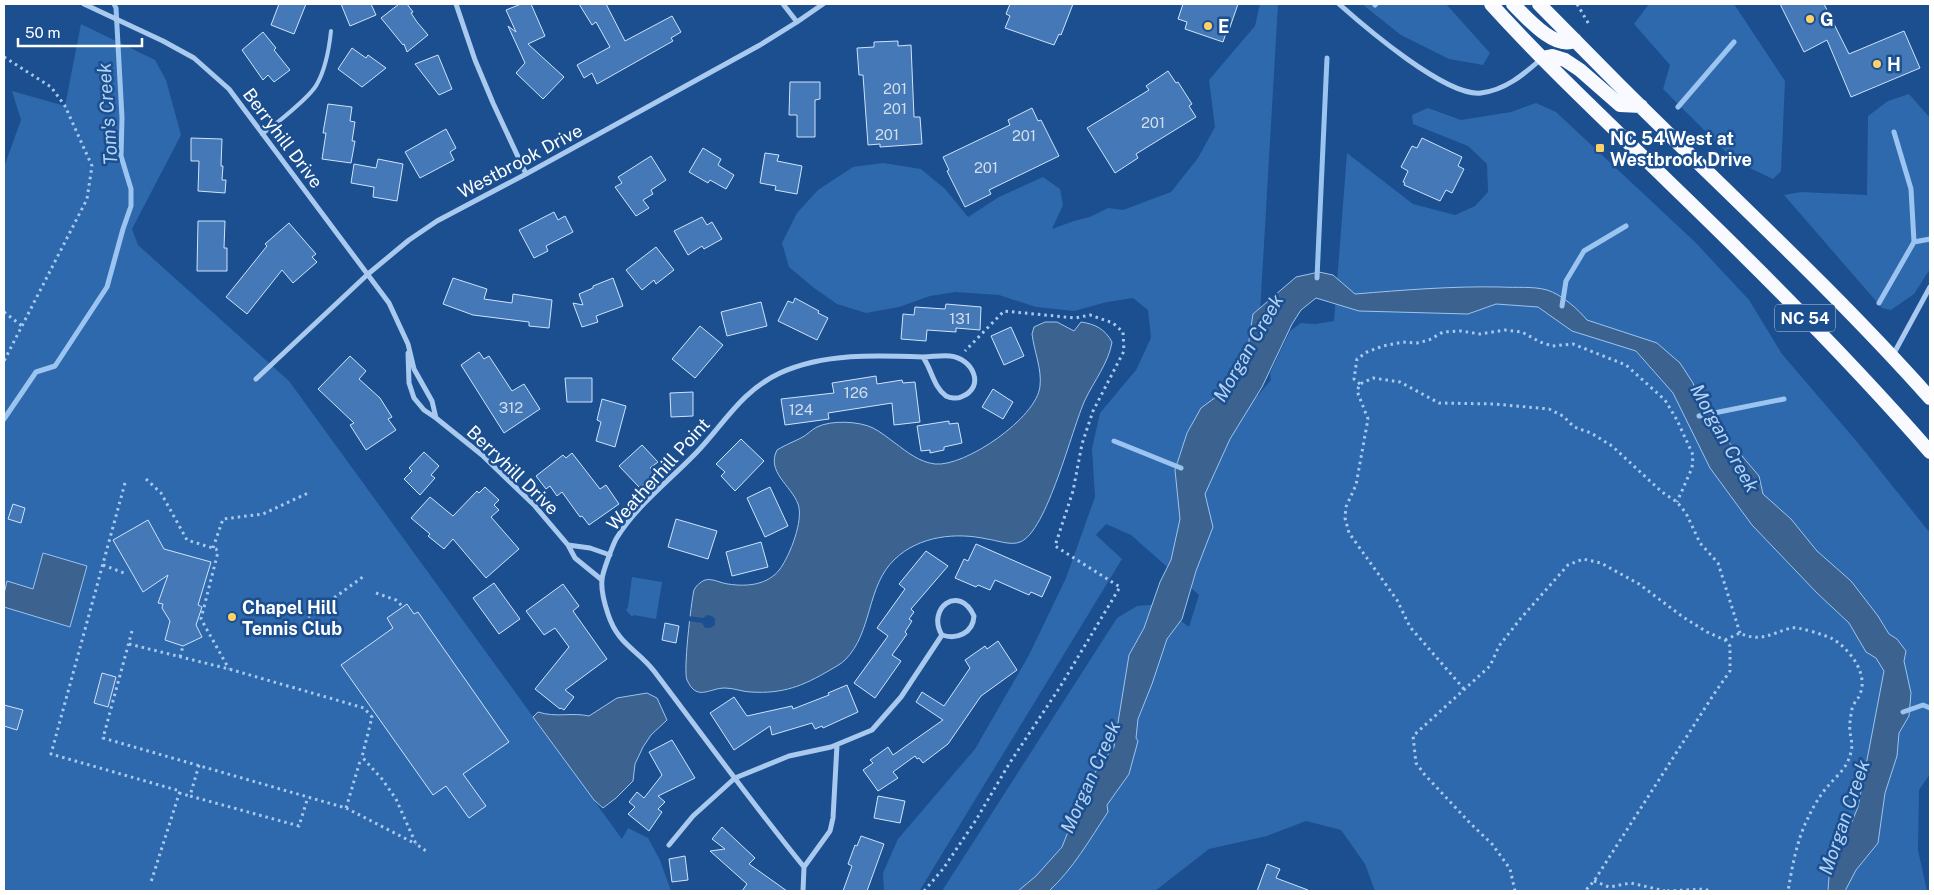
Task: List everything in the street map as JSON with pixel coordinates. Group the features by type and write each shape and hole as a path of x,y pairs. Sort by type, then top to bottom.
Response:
{"highway":[{"name":"NC 54","path":"1491,4 1542,58 1858,371 1930,452"},
{"path":"1513,4 1556,41 1569,43 1575,40"},
{"name":"NC 54","path":"1539,4 1777,238 1893,356 1930,398"},
{"path":"1542,58 1552,56 1565,60 1580,70 1620,105 1641,106"}],"street":[{"name":"Berryhill Drive","path":"84,4 163,41 194,58 229,89 390,303 408,344 414,368 432,402 436,418"},
{"path":"456,4 475,60 526,174"},
{"path":"783,4 797,22"},
{"name":"Westbrook Drive","path":"256,379 368,274 409,240 437,221 760,45 823,4"},
{"path":"1339,4 1382,40 1434,76 1461,91 1480,93 1506,86 1521,77 1542,58"},
{"path":"1893,356 1930,287"},
{"name":"Berryhill Drive","path":"408,344 409,382 414,398 424,410 482,455 534,504 568,545 575,558 602,580"},
{"name":"Weatherhill Point","path":"804,867 652,669 624,644 614,630 608,613 602,580 616,540 636,514 697,452 739,402 779,374 802,365 872,355 950,356 958,358"},
{"path":"923,357 930,367 934,383 947,397 958,398 968,394 974,386 975,378 972,368 958,358"},
{"path":"568,545 590,548 610,555"},
{"path":"951,600 957,600 968,605 974,616 971,627 958,637 942,635 938,628 937,620 941,608 951,600"},
{"path":"669,845 694,816 735,778 789,756 836,745 872,730 901,698 942,635"},
{"path":"803,891 804,867 830,830 833,818 836,745"}],"lane":[{"path":"262,134 317,86 327,59 331,32"}],"path":[{"path":"1577,4 1590,26"},
{"path":"4,57 51,87 65,106 92,166 87,199 4,361"},
{"path":"924,891 943,869 976,820 1009,764 1060,687 1120,587 1055,546 1073,490 1082,444 1092,411 1124,351 1123,332 1113,323 1090,315 1076,318 1004,311 958,358"},
{"path":"4,312 22,326"},
{"path":"1360,384 1354,379 1355,368 1357,359 1367,352 1403,342 1417,343 1430,340 1443,332 1461,331 1480,334 1505,330 1522,332 1552,346 1573,344 1626,365 1665,400 1677,420 1693,455 1692,468 1677,502"},
{"path":"1464,689 1410,627 1397,600 1349,533 1345,518 1346,507 1356,485 1368,419 1357,391 1360,384 1373,378 1400,382 1439,403 1494,404 1549,409 1563,416 1574,427 1591,433 1612,446 1662,492 1677,502 1686,513 1700,543 1718,563 1740,633"},
{"path":"146,478 161,493 187,540 216,548 218,552 201,619 229,669"},
{"path":"125,483 51,754 180,791 179,793 299,826 308,797"},
{"path":"213,548 223,519 263,514 308,493"},
{"path":"1515,891 1510,869 1503,858 1416,763 1413,736 1490,666 1499,646 1521,618 1568,565 1583,559 1601,562 1639,584 1683,617 1707,632 1726,640 1730,646 1730,671 1594,881 1585,891"},
{"path":"103,565 124,573"},
{"path":"308,617 364,576"},
{"path":"376,593 396,600 402,606"},
{"path":"1726,640 1740,633 1755,639 1792,627 1802,628 1811,633 1828,637 1838,643 1847,651 1860,669 1862,681 1861,694 1853,705 1850,725 1854,746 1847,764 1826,788 1807,819 1792,865 1788,891"},
{"path":"132,631 103,738 346,808 387,827 429,852"},
{"path":"128,644 229,669 364,708 372,717 346,808"},
{"path":"180,657 183,646"},
{"path":"362,757 382,779 396,799 416,844"},
{"path":"190,796 199,766"},
{"path":"151,882 179,793"},
{"path":"1594,881 1609,887 1631,883 1666,891 1704,889 1709,891"}],"shaded area":[{"path":"1260,4 1278,4 1255,399 1271,380 1270,373 1290,331 1301,323 1315,324 1334,321 1347,153 1413,204 1455,215 1475,206 1488,192 1487,164 1468,146 1413,124 1412,115 1428,108 1461,120 1511,112 1536,103 1556,112 1695,242 1749,300 1782,354 1858,443 1930,533 1930,774 1919,790 1918,850 1927,891 1375,891 1365,864 1341,830 1306,821 1267,836 1209,849 1155,891 942,891 1117,618 1137,606 1159,604 1189,627 1199,595 1131,535 1106,524 1096,535 1122,559 920,890 884,891 883,873 898,839 975,749 1029,655 1066,578 1095,497 1092,449 1100,413 1136,370 1151,338 1148,310 1133,298 1107,302 1074,311 1036,307 999,295 956,292 930,296 899,307 866,313 837,304 814,288 789,267 782,243 797,213 818,190 853,167 883,163 921,169 945,189 968,217 999,197 1043,177 1060,189 1063,205 1052,229 1090,217 1108,208 1123,210 1171,192 1198,158 1215,127 1209,80 1255,26"},
{"path":"1362,4 1446,4 1490,53 1483,65 1449,59 1401,35"},
{"path":"1649,4 1734,4 1785,81 1781,171 1773,179 1735,161 1663,89 1670,65 1634,24"},
{"name":"Chapel Hill Tennis Club","path":"81,24 155,60 166,80 181,135 132,229 138,245 289,381 622,839 628,828 648,838 660,860 671,891 4,891 4,167 21,120 12,91 65,106"},
{"path":"1909,94 1930,118 1930,269 1914,294 1891,310 1882,308 1784,195 1801,192 1867,195 1868,116 1888,101"},
{"path":"632,577 662,582 656,619 634,615 632,617 626,610"}],"water":[{"name":"Morgan Creek","path":"1319,272 1333,275 1355,294 1464,287 1547,290 1569,303 1587,320 1657,343 1680,363 1693,383 1702,408 1713,428 1737,450 1759,476 1763,494 1791,519 1817,551 1851,581 1878,616 1889,634 1897,639 1906,651 1904,661 1911,693 1909,716 1899,733 1897,756 1885,793 1878,843 1856,870 1845,891 1828,891 1829,877 1858,807 1884,671 1876,658 1866,652 1849,623 1817,593 1752,525 1710,468 1673,393 1636,351 1572,331 1538,307 1496,304 1468,314 1359,311 1316,298 1301,310 1292,324 1262,387 1230,439 1205,494 1213,527 1196,571 1182,619 1167,639 1138,719 1136,738 1138,741 1129,774 1107,805 1108,812 1088,843 1058,882 1049,891 1018,891 1036,876 1062,847 1079,804 1098,767 1114,747 1129,655 1144,628 1160,582 1171,560 1180,519 1175,470 1187,433 1201,408 1224,391 1245,367 1253,314 1296,277"},
{"path":"1045,322 1057,322 1074,331 1081,322 1091,324 1103,330 1112,342 1105,364 1085,400 1049,500 1040,520 1030,534 1016,543 975,537 951,536 926,541 905,551 895,559 879,582 861,636 854,649 842,663 802,685 773,692 748,692 725,688 704,692 695,691 687,680 686,664 691,608 696,587 705,580 742,585 763,582 780,569 792,546 798,528 798,504 777,472 774,458 777,450 803,437 817,427 830,423 845,422 873,428 904,450 929,463 948,463 964,458 998,438 1013,426 1027,412 1036,399 1040,380 1032,334 1034,327"},
{"path":"43,553 87,566 70,627 4,607 7,581 33,589"},
{"path":"647,693 657,698 667,720 651,735 643,747 635,764 633,781 603,808 594,800 533,717 538,712 551,715 589,716 617,698"}],"pier":[{"path":"707,615 715,619 715,625 710,628 705,628 702,623 688,621 688,616 703,618"}],"building":[{"path":"279,4 306,4 294,34 271,25"},
{"path":"341,4 371,4 376,15 350,26"},
{"path":"399,4 407,4 417,22 428,35 407,52 404,44 381,18"},
{"path":"521,4 531,4 545,36 528,44 564,77 543,99 516,73 525,63 508,26 516,32 506,10"},
{"path":"579,4 606,4 625,41 672,16 681,32 671,38 673,41 597,84 592,73 584,78 577,65 610,47 596,22 592,25"},
{"path":"1010,4 1073,4 1061,35 1059,34 1054,45 1005,28 1010,16 1006,14"},
{"name":"E","path":"1183,4 1238,4 1223,42 1185,29 1187,22 1178,19"},
{"path":"1780,4 1824,4 1849,54 1904,31 1920,68 1851,97 1827,40 1804,52"},
{"path":"263,32 290,70 274,82 268,75 263,80 242,50"},
{"path":"898,41 898,46 911,45 914,117 920,117 922,144 880,147 880,144 868,145 863,75 859,75 857,48 874,47 874,42"},
{"path":"352,48 366,58 368,55 386,68 362,87 338,69"},
{"path":"438,55 452,89 439,95 415,64"},
{"path":"1168,71 1176,83 1178,82 1192,104 1189,106 1196,117 1136,154 1138,158 1115,173 1087,128 1149,90 1146,86"},
{"path":"790,82 820,82 820,99 815,100 815,137 797,137 797,115 789,115"},
{"path":"328,104 352,107 350,121 355,122 352,141 355,141 351,163 322,159 326,133 323,133"},
{"path":"1032,108 1038,121 1041,120 1059,156 989,190 991,194 965,207 947,171 949,170 943,157 1010,125 1008,120"},
{"path":"446,129 456,148 450,152 454,160 420,178 405,152"},
{"path":"191,138 222,139 221,166 223,166 222,180 226,180 225,193 198,191 199,161 191,161"},
{"path":"1422,138 1462,157 1458,166 1464,169 1452,193 1446,190 1440,201 1404,185 1405,183 1403,182 1408,171 1401,167 1412,146 1417,148"},
{"path":"703,148 721,159 718,165 734,175 726,189 710,180 708,183 689,172"},
{"path":"765,153 779,155 777,161 802,166 797,194 775,190 776,186 760,183"},
{"path":"651,156 666,180 651,190 653,194 643,200 649,208 636,216 615,187 622,183 618,177"},
{"path":"378,159 403,164 397,201 373,197 374,187 351,183 354,164 376,168"},
{"path":"554,212 558,220 565,216 573,232 546,246 548,251 534,258 519,230"},
{"path":"702,217 707,225 712,222 722,239 704,249 702,246 688,255 674,231"},
{"path":"198,221 225,221 224,248 227,248 227,271 197,271"},
{"path":"289,223 316,254 312,257 317,262 293,283 282,270 247,314 226,297 267,246 265,244"},
{"path":"656,247 674,270 656,284 654,280 642,290 626,270"},
{"path":"453,278 487,289 484,299 512,303 513,294 552,300 549,328 529,326 529,322 473,315 443,304"},
{"path":"613,278 623,306 596,316 598,322 582,327 573,303 583,305 579,294"},
{"path":"795,298 828,318 817,340 778,321 788,301 793,303"},
{"path":"761,302 767,326 727,336 721,312"},
{"path":"946,304 981,307 980,330 956,328 956,332 927,330 926,341 901,339 903,314 914,315 915,307 945,309"},
{"path":"700,326 723,345 695,378 672,359"},
{"path":"1011,327 1024,356 1004,365 991,336"},
{"path":"479,352 484,359 489,356 512,391 524,384 540,409 504,433 461,365"},
{"path":"350,356 366,371 359,379 380,398 392,417 388,419 396,430 366,450 350,425 354,423 318,389"},
{"path":"876,376 877,384 902,380 903,383 915,382 920,422 894,425 892,403 828,413 829,419 785,425 781,399 834,393 832,383"},
{"path":"565,378 592,378 592,402 567,402"},
{"path":"993,389 1013,402 1003,419 982,407"},
{"path":"693,392 693,416 671,417 670,393"},
{"path":"602,399 626,406 615,447 596,441 601,422 597,420"},
{"path":"949,421 949,424 958,423 962,443 944,447 944,450 930,453 930,450 921,451 917,426"},
{"path":"741,439 764,461 735,491 721,476 725,472 716,464"},
{"path":"642,445 658,462 650,468 655,473 640,488 619,466"},
{"path":"424,452 439,466 431,475 435,478 420,495 404,479 412,471 409,468"},
{"path":"572,453 600,489 606,485 619,504 589,525 582,516 580,517 562,492 557,496 550,486 546,489 536,476 563,455 566,458"},
{"path":"485,487 499,500 494,505 499,510 491,517 519,549 486,578 453,539 444,549 411,518 430,497 453,516 477,491 479,493"},
{"path":"770,487 788,526 765,537 747,498"},
{"path":"13,504 25,508 21,523 8,519"},
{"path":"676,519 717,531 708,559 668,547"},
{"name":"Chapel Hill Tennis Club","path":"148,520 164,549 211,562 198,605 202,607 196,625 202,637 183,646 165,640 170,621 162,608 163,604 158,603 168,575 143,592 113,540"},
{"path":"761,542 768,567 732,576 726,552"},
{"path":"976,544 1051,577 1042,597 1031,592 1029,595 995,580 990,590 978,585 976,587 955,578 964,559 968,561"},
{"path":"926,551 948,566 911,609 914,612 909,619 912,621 905,632 907,634 892,655 901,661 875,698 854,683 888,636 877,628 905,589 899,584"},
{"path":"494,583 520,619 499,634 473,598"},
{"path":"563,584 579,606 573,611 607,659 565,690 574,697 564,710 560,709 535,689 569,647 555,628 544,635 526,611"},
{"path":"407,604 414,614 418,612 509,742 463,774 486,806 469,818 446,786 433,795 341,665 393,628 387,618"},
{"path":"665,623 679,626 676,643 662,640"},
{"path":"998,641 1017,670 981,696 948,744 923,763 915,756 893,772 898,778 878,791 863,770 873,763 870,760 888,747 893,755 943,720 916,702 922,692 944,706 970,668 965,660 985,646 987,649"},
{"path":"102,673 116,677 108,707 94,703"},
{"path":"847,685 858,712 823,728 822,726 815,729 812,723 772,735 770,726 734,750 710,713 734,697 747,716 792,706 793,709 829,695 828,693"},
{"path":"4,705 23,710 17,730 4,726"},
{"path":"672,740 695,778 658,796 665,802 658,809 662,812 649,831 628,814 635,807 629,802 637,792 644,798 662,775 649,752"},
{"path":"878,796 905,801 900,823 874,818"},
{"path":"722,827 755,858 749,864 787,891 742,891 747,884 710,851 725,849 712,839"},
{"path":"861,836 884,844 867,891 843,891 852,866 848,864 855,845 857,846"},
{"path":"685,856 688,880 672,882 669,859"},
{"path":"1267,864 1280,869 1276,878 1308,891 1257,891"}],"waterway":[{"name":"Tom's Creek","path":"4,419 36,372 55,366 107,287 131,206 131,189 121,156 122,118 116,8 114,4"},
{"path":"1678,107 1734,42"},
{"path":"1317,278 1327,58"},
{"path":"1894,132 1911,189 1914,242"},
{"path":"1562,306 1566,281 1584,251 1626,226"},
{"path":"1879,303 1914,242 1930,239"},
{"name":"Morgan Creek","path":"1699,416 1784,399"},
{"path":"1114,441 1181,468"},
{"path":"1903,712 1923,705 1930,708"}],"place":[{"name":"G","path":"1810,19"},
{"name":"E","path":"1208,26"},
{"name":"H","path":"1877,64"},
{"name":"NC 54 West at Westbrook Drive","path":"1600,148"},
{"name":"Chapel Hill Tennis Club","path":"232,617"}]}
